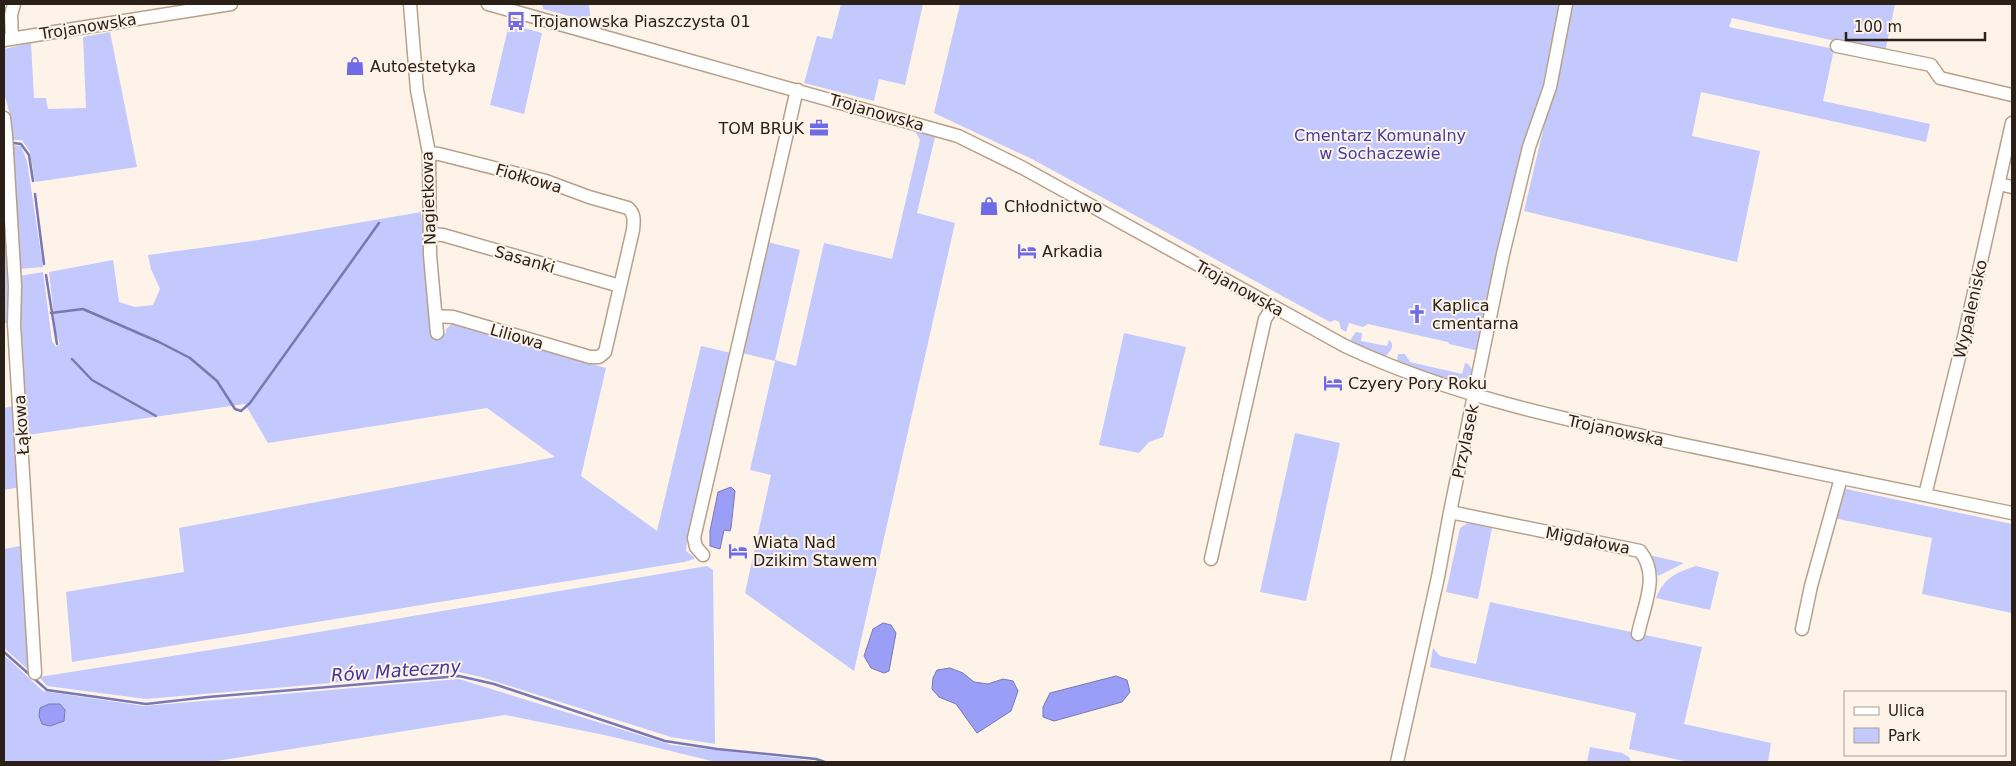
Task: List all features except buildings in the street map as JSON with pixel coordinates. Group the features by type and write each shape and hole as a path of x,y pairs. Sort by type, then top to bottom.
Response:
{"street":[{"path":"8,39 14,4"},
{"name":"Trojanowska","path":"8,39 231,4"},
{"name":"Nagietkowa","path":"410,4 417,90 429,153 430,255 437,333"},
{"name":"Trojanowska","path":"488,4 958,136 1023,168 1345,346 1432,383 1557,418 2012,513"},
{"name":"Przylasek","path":"1397,762 1438,577 1503,254 1529,147 1550,87 1566,4"},
{"path":"1836,46 1931,65 1940,78 2012,95"},
{"path":"703,555 696,547 694,538 798,90"},
{"name":"Łąkowa","path":"4,118 6,180 15,286 9,326 35,673"},
{"name":"Wypalenisko","path":"1925,495 1964,337 1998,184 2011,137 2012,123"},
{"name":"Fiołkowa","path":"429,153 546,181 589,197 628,208 634,217 634,230 620,286"},
{"path":"1998,184 2012,187"},
{"name":"Sasanki","path":"431,234 620,286"},
{"name":"Liliowa","path":"436,316 453,318 590,357 598,357 605,352 620,286"},
{"path":"1211,559 1265,318 1273,307"},
{"path":"1802,629 1811,586 1840,478"},
{"name":"Migdałowa","path":"1450,512 1640,551 1647,560 1651,577 1638,634"}],"green space":[{"path":"542,4 589,4 591,22 543,9"},
{"path":"841,4 923,4 905,85 879,79 874,101 804,83 817,36 832,39"},
{"name":"Cmentarz Komunalny w Sochaczewie","path":"960,4 1560,5 1535,121 1508,207 1480,335 1479,351 1368,324 1363,327 1349,323 1346,332 1341,329 1339,322 1335,320 1330,322 1032,159 934,113"},
{"path":"1570,4 1895,4 1885,52 1732,18 1729,27 1834,49 1823,101 1930,124 1926,142 1701,92 1692,136 1760,151 1737,262 1524,211"},
{"path":"509,24 542,33 524,114 490,105"},
{"path":"110,32 137,167 35,182 30,152 22,140 13,140 12,122 4,93 4,49 31,43 34,98 46,98 48,109 86,108 83,37"},
{"path":"915,131 935,137 917,213 955,223 854,671 745,593 771,475 750,470 775,361 742,353 767,242 800,250 775,360 796,366 824,243 892,259 920,140"},
{"path":"13,145 21,146 27,161 43,267 18,269"},
{"path":"4,188 13,299 8,322 4,324"},
{"path":"421,212 433,334 446,333 446,329 452,324 606,368 581,476 657,531 701,346 731,353 687,541 686,551 694,559 72,662 66,592 184,572 179,528 555,457 487,408 268,443 245,404 27,435 19,276 43,272 52,341 56,347 60,344 56,333 49,272 113,260 119,302 135,307 153,305 160,289 151,269 148,255 252,241"},
{"path":"1356,332 1362,333 1361,341 1387,346 1389,340 1392,344 1391,349 1384,357 1351,342"},
{"path":"1124,333 1186,347 1163,437 1149,442 1139,453 1099,445"},
{"path":"1398,354 1405,354 1410,362 1462,374 1465,363 1468,364 1472,369 1469,383 1466,385 1460,384 1459,387 1397,361"},
{"path":"17,405 21,487 4,490 4,408"},
{"path":"1295,433 1340,443 1306,601 1260,592"},
{"path":"1841,488 2012,524 2012,613 1922,594 1932,538 1833,518"},
{"path":"1468,523 1492,528 1478,599 1446,592 1460,528"},
{"path":"25,545 32,673 4,648 4,549"},
{"path":"1649,555 1684,563 1658,576"},
{"path":"707,566 713,570 715,744 671,737 481,677 459,672 146,699 47,686 39,677 242,645"},
{"path":"1696,566 1719,572 1710,610 1656,598 1659,591 1671,577"},
{"path":"1490,602 1702,647 1684,724 1771,743 1768,762 1688,762 1629,749 1636,713 1430,667 1433,648 1440,656 1476,664"},
{"path":"4,655 43,691 144,706 459,679 672,745 813,761 716,762 609,736 505,715 210,762 4,762"},
{"path":"1590,747 1622,753 1629,757 1631,762 1587,762"}],"water":[{"path":"731,487 735,491 731,528 730,531 724,530 720,549 710,546 710,531 718,492"},
{"path":"883,623 891,625 896,633 889,671 884,673 871,668 864,656 873,629"},
{"path":"950,668 963,673 974,682 988,684 1003,679 1013,681 1018,691 1011,711 977,733 956,704 939,697 932,689 933,678 937,670"},
{"path":"1116,676 1127,680 1130,692 1122,702 1054,721 1043,717 1043,707 1050,693"},
{"path":"49,704 60,704 65,710 64,721 50,726 42,724 39,716 40,708"}],"waterway":[{"path":"14,143 21,144 29,155 33,181"},
{"path":"35,194 44,264"},
{"path":"51,313 83,309 159,342 190,358 217,381 235,409 241,411 250,403 379,223"},
{"path":"46,275 57,344"},
{"path":"72,359 92,380 156,416"},
{"name":"Rów Mateczny","path":"4,652 47,690 146,704 459,676 494,684 665,741 717,749 816,759 825,762"}],"place":[{"name":"Trojanowska Piaszczysta 01","path":"516,21"},
{"name":"Autoestetyka","path":"355,66"},
{"name":"TOM BRUK","path":"819,128"},
{"name":"Chłodnictwo","path":"989,206"},
{"name":"Arkadia","path":"1027,251"},
{"name":"Kaplica cmentarna","path":"1417,314"},
{"name":"Czyery Pory Roku","path":"1333,383"},
{"name":"Wiata Nad Dzikim Stawem","path":"738,551"}]}
